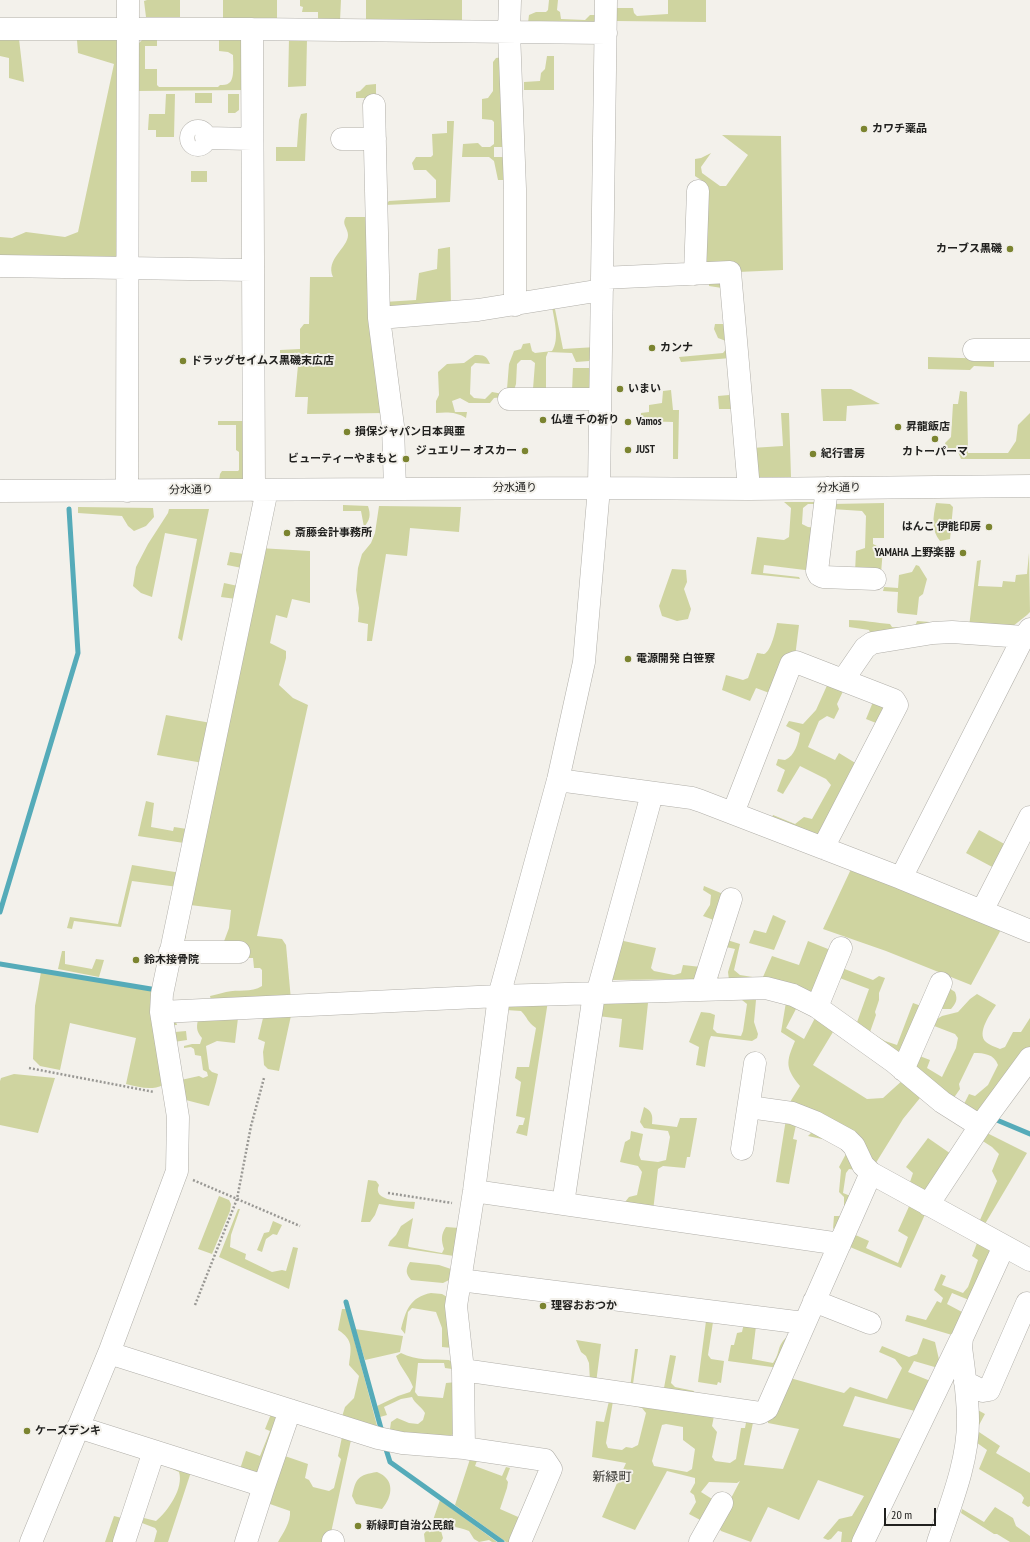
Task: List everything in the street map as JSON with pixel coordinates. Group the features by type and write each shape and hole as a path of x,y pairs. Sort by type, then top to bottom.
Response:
{"street":[{"path":"127,491 128,0"},
{"path":"510,0 509,32 515,189 515,305"},
{"path":"464,1448 463,1370 456,1306 499,996 558,780 584,662 599,488 606,0"},
{"path":"0,29 128,28 606,33"},
{"path":"37,1541 78,1427 109,1353 176,1173 178,1117 160,1012 162,994 260,490 252,270 252,29"},
{"path":"374,105 378,318 393,426 395,489"},
{"path":"206,138 252,139"},
{"path":"342,139 375,139"},
{"path":"695,274 698,191"},
{"path":"0,266 252,270"},
{"path":"378,318 478,310 515,305 602,284 695,274 730,272 749,489"},
{"path":"974,350 1030,350"},
{"path":"509,399 600,399"},
{"name":"分水通り","path":"0,491 599,488 749,489 1030,486"},
{"path":"827,488 817,571 819,575 823,577 874,579"},
{"path":"843,680 865,648 872,643 933,633 1027,633 901,878"},
{"path":"733,813 791,664 796,662 894,700 896,705 823,848"},
{"path":"558,780 652,794 692,798 901,878 1030,931"},
{"path":"563,1204 596,994 652,794"},
{"path":"982,911 1030,817"},
{"path":"702,990 731,899"},
{"path":"816,1007 842,948"},
{"path":"170,952 239,952"},
{"path":"903,1070 941,983"},
{"path":"160,1012 499,996 766,988 793,995 816,1007 903,1070 942,1102 980,1126"},
{"path":"928,1204 980,1126 1030,1058"},
{"path":"742,1148 756,1063"},
{"path":"749,1107 792,1113 815,1122 848,1140 854,1146 863,1165 871,1173 1030,1260"},
{"path":"463,1370 760,1413 767,1409 871,1173"},
{"path":"472,1199 563,1204 840,1244"},
{"path":"863,1542 882,1500 920,1427 1004,1246"},
{"path":"460,1280 804,1323"},
{"path":"814,1301 870,1323"},
{"path":"965,1382 983,1391 989,1390 1027,1303"},
{"path":"938,1542 956,1487 965,1451 968,1421 962,1338"},
{"path":"109,1353 378,1438 402,1443 464,1448 545,1460 551,1469 520,1542"},
{"path":"246,1542 290,1410"},
{"path":"78,1427 264,1486"},
{"path":"124,1542 154,1451"},
{"path":"700,1542 722,1503"}],"path":[{"path":"29,1068 142,1091 174,1095"},
{"path":"195,1305 237,1199 251,1126 264,1078"},
{"path":"176,1173 300,1226"},
{"path":"388,1193 472,1199"}],"green space":[{"path":"180,0 180,17 146,17 144,1"},
{"path":"223,0 277,0 277,18 223,20"},
{"path":"300,0 341,0 340,21 318,20 318,12 302,12 303,7 300,6"},
{"path":"366,0 462,0 462,23 366,22"},
{"path":"549,0 558,0 557,10 560,12 561,19 585,20 590,15 598,15 598,25 528,23 529,15 536,12 546,12 548,10"},
{"path":"668,0 706,0 706,22 616,21 616,8 633,8 634,13 637,16 668,14"},
{"path":"219,37 240,37 246,45 247,90 138,91 137,45 144,38 157,38 157,46 145,46 145,69 157,69 157,85 159,87 218,87 220,85 228,84 231,81 233,74 233,55 228,52 219,51"},
{"path":"289,38 307,39 306,86 288,87"},
{"path":"0,39 19,39 24,82 9,78 9,58 0,56"},
{"path":"119,39 118,262 0,262 0,237 12,238 26,232 65,237 78,232 114,64 78,53 77,40"},
{"path":"547,56 554,56 554,90 524,90 524,82 540,81 541,73 545,69"},
{"path":"504,57 507,147 494,147 494,157 507,157 508,180 498,180 494,161 489,157 462,157 463,144 478,143 482,147 490,147 494,144 494,122 492,120 482,119 482,99 488,98 493,91 493,62 496,58"},
{"path":"376,84 376,98 356,98 356,92 360,91 366,85"},
{"path":"195,93 212,93 212,103 195,103"},
{"path":"166,94 175,94 174,137 156,137 156,130 148,130 149,114 165,114"},
{"path":"228,94 239,94 239,110 235,113 228,113"},
{"path":"307,113 305,161 276,161 276,147 297,147 299,120 301,114"},
{"path":"447,121 454,121 450,202 385,205 389,201 436,198 436,180 426,170 414,170 412,163 416,157 431,157 433,155 432,134 447,133"},
{"path":"722,135 781,136 783,270 738,272 702,265 703,185 701,180 695,176 695,159 711,153 701,167 702,173 720,186 726,186 748,155"},
{"path":"191,171 207,171 207,182 191,182"},
{"path":"346,217 366,217 386,413 307,414 308,397 295,397 299,355 280,353 280,350 300,349 300,329 304,324 309,324 310,277 333,277 331,271 334,259 347,240 348,233 344,224"},
{"path":"450,247 451,306 385,313 384,302 416,300 419,273 437,269 438,249"},
{"path":"727,278 731,358 681,362 679,357 723,353 727,348 726,341 718,338 714,329 715,324 726,324 722,288 709,286 709,280"},
{"path":"554,304 563,349 596,347 589,361 576,362 572,353 548,352 546,357 546,390 533,389 535,363 531,360 521,360 517,364 516,384 514,390 507,389 509,364 514,351 521,349 523,344 530,343 532,351 535,353 552,351 556,341 552,306"},
{"path":"475,355 484,356 490,364 475,363 471,367 470,394 474,398 485,399 492,392 503,394 503,397 494,398 490,403 469,403 460,398 452,401 455,412 467,412 466,418 452,413 436,413 436,401 439,395 438,372 447,364 464,363"},
{"path":"928,357 994,359 994,367 974,366 970,370 928,369"},
{"path":"573,368 589,368 593,373 593,392 572,391"},
{"path":"731,386 734,409 719,409 718,396 729,395"},
{"path":"821,389 851,389 880,404 847,406 846,421 823,421"},
{"path":"671,390 673,410 679,410 678,459 673,459 673,422 641,421 641,413 649,412 649,405 662,403 663,391"},
{"path":"960,391 967,392 968,453 1008,453 1016,441 1018,425 1030,413 1030,459 961,459 958,452 948,452 945,443 951,437 953,404 958,404"},
{"path":"781,413 789,413 791,477 757,477 751,448 783,446"},
{"path":"218,421 246,421 247,476 242,481 219,481 222,471 239,470 239,452 236,450 236,425 218,425"},
{"path":"784,502 816,502 815,504 808,504 803,508 802,524 808,527 816,528 812,568 805,570 764,565 763,573 799,577 800,579 751,574 757,537 784,540 789,537 791,508"},
{"path":"884,503 884,538 873,538 873,544 883,549 881,573 855,572 856,551 865,548 866,516 862,511 832,509 832,504"},
{"path":"936,503 950,504 953,507 950,539 940,541 935,532 934,518"},
{"path":"343,505 368,506 369,517 368,522 364,527 361,511 343,511"},
{"path":"379,506 461,507 459,532 410,528 407,556 386,554 372,641 367,641 368,624 358,622 359,608 356,590 358,568 362,554 371,543 375,533"},
{"path":"78,507 153,508 154,517 146,526 134,531 128,526 122,516 78,513"},
{"path":"169,509 209,509 182,641 178,638 197,539 165,533 152,597 141,593 133,586 136,567"},
{"path":"259,548 310,551 310,603 292,599 287,618 276,615 270,643 286,651 286,658 279,685 293,698 308,705 257,936 282,939 286,945 291,1000 212,1005 210,996 231,991 249,990 262,986 262,970 260,968 254,968 253,958 244,958 244,949 227,947 223,944 229,928 231,910 190,905 184,931 186,936 184,943 177,943 241,622 250,623 250,613 245,612"},
{"path":"230,552 244,554 242,568 227,565"},
{"path":"1029,553 1030,612 1008,630 969,627 977,561 981,560 978,586 1002,587 1003,581 1015,582 1016,575 1027,574"},
{"path":"916,565 919,566 927,579 923,594 919,597 917,615 898,613 898,592 883,591 884,587 898,588 899,575 912,572"},
{"path":"672,569 686,570 687,582 684,589 691,609 688,619 677,621 662,616 659,606"},
{"path":"224,583 238,586 236,599 221,597"},
{"path":"849,620 890,624 892,627 914,629 917,621 942,623 942,628 871,635 869,630 849,627"},
{"path":"777,623 799,625 795,657 772,694 756,688 750,701 722,690 726,675 743,680 748,678 757,653 764,654 769,649"},
{"path":"829,681 845,687 837,704 839,709 834,719 827,716 819,721 808,747 835,760 839,753 857,764 821,836 770,822 773,815 795,824 804,817 812,819 831,785 826,779 800,766 783,794 777,791 785,770 776,765 778,759 785,760 791,756 796,749 800,733 786,726 789,721 803,724 816,710"},
{"path":"875,697 886,702 881,725 866,719"},
{"path":"166,715 211,723 203,763 157,755"},
{"path":"146,801 154,803 151,827 173,831 174,827 187,829 184,843 138,836"},
{"path":"979,830 1008,846 996,869 966,853"},
{"path":"132,865 181,873 178,887 132,881 121,927 74,921 72,929 67,928 70,917 118,924"},
{"path":"852,867 1003,926 971,985 886,951 823,929"},
{"path":"704,886 728,896 719,922 703,916 710,905 711,895 703,890"},
{"path":"773,915 786,921 774,950 749,943 754,930 766,933"},
{"path":"724,939 740,944 734,970 740,975 759,978 757,980 729,980 728,972 735,949 726,947 716,971 719,979 715,979 713,974"},
{"path":"619,940 656,948 651,968 654,971 674,975 681,973 683,965 701,967 696,979 612,980 610,974"},
{"path":"808,941 833,951 814,997 763,977 772,956 799,965"},
{"path":"62,951 65,951 65,964 92,969 96,959 104,960 99,977 58,969"},
{"path":"842,968 873,980 879,976 885,978 879,993 879,1000 875,1012 876,1015 870,1032 885,1041 897,1045 913,1003 924,1007 899,1056 856,1025 869,989 837,977"},
{"path":"41,972 154,991 163,1085 149,1088 126,1084 136,1038 70,1023 60,1070 40,1066 33,1059 35,1006"},
{"path":"949,988 955,992 956,995 954,1005 951,1009 943,1009 936,1006"},
{"path":"977,994 996,1005 983,1028 983,1038 991,1045 1000,1049 1005,1047 1013,1032 1021,1032 1030,1018 1030,1051 982,1117 963,1106 969,1094 975,1096 988,1085 998,1065 994,1058 985,1054 974,1053 959,1084 960,1089 953,1099 914,1067 917,1055 930,1060 927,1068 942,1077 956,1048 958,1038 955,1034 929,1024 942,1016 958,1012"},
{"path":"742,995 756,1000 754,1022 758,1034 757,1038 752,1041 711,1036 705,1067 696,1065 699,1047 689,1042 701,1012 715,1015 713,1029 717,1033 741,1036 747,1004 742,1000 722,998"},
{"path":"644,999 648,1003 643,1050 619,1047 622,1019 598,1016 603,1001"},
{"path":"548,1001 527,1136 516,1133 519,1125 523,1125 525,1118 516,1116 521,1082 515,1078 517,1067 529,1067 536,1028 521,1011 506,1010 507,1004"},
{"path":"786,1002 836,1027 813,1065 867,1099 883,1098 904,1079 924,1093 903,1119 874,1166 790,1102 800,1086 795,1080 788,1065 795,1041 781,1032","holes":["796,1009 815,1018 804,1039 786,1028"]},
{"path":"292,1011 279,1071 268,1069 264,1065 263,1052 265,1042 258,1039 263,1018 268,1012"},
{"path":"199,1017 238,1018 235,1043 217,1041 206,1046 209,1069 218,1074 209,1106 178,1098 169,1018 175,1019 177,1025 173,1025 175,1032 186,1031 187,1040 174,1042 181,1080 199,1076 203,1078 208,1076 207,1072 203,1070 201,1056 195,1055 194,1049 191,1047 184,1048 184,1046 192,1044 200,1044 202,1038 197,1028"},
{"path":"14,1074 55,1078 38,1133 0,1125 0,1081 1,1078"},
{"path":"644,1107 649,1110 651,1114 652,1124 677,1127 680,1118 697,1118 690,1157 687,1157 685,1168 663,1166 658,1169 653,1211 625,1202 629,1197 637,1195 642,1172 638,1166 620,1162 625,1142 630,1139 631,1131 643,1134 639,1155 641,1160 658,1162 666,1160 670,1137 668,1131 644,1128 640,1122"},
{"path":"786,1119 796,1125 793,1139 797,1140 789,1184 776,1182"},
{"path":"983,1131 1027,1153 982,1229 980,1220 997,1181 992,1171 999,1154 992,1147 978,1138"},
{"path":"822,1132 842,1141 846,1145 857,1170 849,1169 846,1173 843,1193 853,1197 843,1220 833,1229 834,1216 840,1216 844,1209 844,1197 839,1192 841,1170 839,1167 848,1150 829,1139 808,1136 811,1133"},
{"path":"928,1138 954,1156 930,1189 924,1191 910,1182 913,1173 906,1167"},
{"path":"368,1180 376,1181 379,1185 378,1191 384,1198 397,1201 415,1202 414,1209 379,1204 375,1215 370,1222 361,1222"},
{"path":"219,1196 229,1200 231,1204 230,1211 212,1254 198,1249"},
{"path":"911,1202 927,1210 901,1268 845,1245 851,1233 869,1241 866,1248 898,1263 908,1237 898,1231"},
{"path":"238,1209 240,1209 231,1235 230,1247 246,1254 245,1259 272,1272 282,1270 286,1271 293,1247 298,1248 289,1289 219,1257"},
{"path":"413,1218 409,1247 442,1253 444,1249 442,1235 446,1227 459,1228 454,1256 388,1246 401,1226"},
{"path":"273,1221 282,1225 277,1235 273,1234 266,1239 262,1252 257,1250 264,1233 269,1232"},
{"path":"979,1238 988,1244 991,1252 969,1300 952,1293 947,1304 962,1312 952,1335 905,1321 907,1315 926,1320 937,1301 941,1303 943,1298 934,1290 941,1274 946,1276 942,1285 963,1293 968,1287 978,1260 972,1256"},
{"path":"410,1262 439,1265 451,1269 449,1280 443,1283 411,1280 407,1272 407,1267"},
{"path":"431,1293 442,1294 449,1298 452,1348 442,1347 442,1328 436,1312 412,1308 408,1312 405,1334 401,1329 410,1305 418,1298"},
{"path":"342,1309 346,1309 379,1433 341,1420 345,1407 354,1398 359,1376 349,1365 351,1350 349,1341 347,1337 338,1330"},
{"path":"706,1321 713,1322 708,1355 711,1359 724,1361 721,1383 718,1382 717,1385 698,1382"},
{"path":"744,1323 756,1326 752,1359 773,1363 780,1346 788,1336 779,1368 728,1361 731,1345 734,1345 737,1333 742,1332"},
{"path":"355,1329 403,1336 400,1352 365,1360"},
{"path":"923,1338 935,1342 940,1364 938,1368 914,1361 908,1372 933,1382 919,1412 855,1396 843,1426 906,1440 856,1542 841,1542 842,1532 838,1531 831,1539 828,1540 823,1538 839,1519 852,1516 864,1496 818,1480 799,1520 768,1507 751,1542 721,1531 717,1525 740,1481 737,1483 709,1482 701,1492 717,1502 704,1522 689,1514 696,1502 694,1495 690,1492 695,1483 695,1478 667,1471 635,1530 602,1517 626,1463 592,1457 596,1421 604,1422 609,1401 613,1401 606,1443 608,1448 622,1450 626,1447 632,1448 638,1445 646,1413 642,1408 634,1406 635,1400 715,1411 712,1426 717,1432 712,1457 715,1461 730,1463 736,1459 741,1428 745,1428 747,1417 754,1418 744,1465 783,1469 799,1429 768,1423 768,1416 790,1378 844,1393 850,1387 887,1399 902,1368 895,1359 879,1352 882,1346 909,1357 917,1354","holes":["666,1424 683,1427 683,1440 695,1449 692,1469 687,1472 654,1466 652,1461 662,1425"]},
{"path":"576,1340 601,1344 596,1383 590,1382 589,1363 586,1356 581,1352"},
{"path":"635,1349 638,1349 633,1384 664,1388 670,1355 676,1356 671,1383 675,1387 694,1391 693,1398 630,1388"},
{"path":"401,1353 407,1356 419,1358 449,1360 453,1363 452,1369 445,1368 444,1363 418,1363 415,1392 418,1396 443,1398 446,1383 457,1382 458,1430 447,1439 384,1430 390,1429 391,1422 397,1418 409,1423 418,1424 423,1420 425,1413 412,1397 401,1399 384,1407 387,1415 380,1417 377,1406 410,1392 413,1387 396,1356"},
{"path":"974,1408 985,1414 979,1425 979,1432 1000,1446 996,1453 1030,1473 1030,1506 1028,1507 1022,1503 1024,1498 1021,1494 979,1469 987,1450 973,1440"},
{"path":"271,1414 279,1419 261,1474 239,1472 246,1451 260,1456 270,1431 265,1429"},
{"path":"342,1437 351,1440 329,1542 278,1542 288,1523 290,1511 267,1503 282,1455 308,1464 305,1478 309,1480 313,1487 329,1491 334,1488 341,1459 338,1456"},
{"path":"471,1456 478,1458 475,1466 502,1476 506,1467 510,1468 506,1479 508,1482 507,1488 500,1509 525,1520 515,1542 506,1542 455,1505"},
{"path":"171,1465 191,1472 168,1542 154,1542 157,1531 155,1528 142,1523 144,1518 156,1521 161,1517 174,1499 180,1478 179,1472 170,1468"},
{"path":"377,1472 383,1475 389,1483 390,1493 386,1504 382,1509 356,1504 352,1496 357,1481 366,1474"},
{"path":"440,1500 497,1542 492,1542 489,1540 479,1542 474,1539 469,1531 451,1527 441,1531 443,1538 441,1542 425,1542 424,1534 432,1523"},
{"path":"995,1507 1013,1518 1016,1526 1030,1536 1030,1542 1010,1542 997,1534 994,1534 961,1513 962,1509 984,1522"},
{"path":"114,1516 126,1519 118,1542 105,1542"}],"waterway":[{"path":"0,912 78,653 69,509"},
{"path":"0,964 157,990"},
{"path":"992,1118 1030,1134"},
{"path":"346,1302 382,1432"},
{"path":"385,1446 390,1462 502,1542"}],"place":[{"name":"カワチ薬品","path":"864,129"},
{"name":"カーブス黒磯","path":"1010,249"},
{"name":"カンナ","path":"652,348"},
{"name":"ドラッグセイムス黒磯末広店","path":"183,361"},
{"name":"いまい","path":"620,389"},
{"name":"仏壇 千の祈り","path":"543,420"},
{"name":"Vamos","path":"628,422"},
{"name":"昇龍飯店","path":"898,427"},
{"name":"損保ジャパン日本興亜","path":"347,432"},
{"name":"カトーパーマ","path":"935,439"},
{"name":"JUST","path":"628,450"},
{"name":"ジュエリー オスカー","path":"525,451"},
{"name":"紀行書房","path":"813,454"},
{"name":"ビューティーやまもと","path":"406,459"},
{"name":"はんこ 伊能印房","path":"989,527"},
{"name":"斎藤会計事務所","path":"287,533"},
{"name":"YAMAHA 上野楽器","path":"963,553"},
{"name":"電源開発 白笹寮","path":"628,659"},
{"name":"鈴木接骨院","path":"136,960"},
{"name":"理容おおつか","path":"543,1306"},
{"name":"ケーズデンキ","path":"27,1431"},
{"name":"新緑町自治公民館","path":"358,1526"}],"district":[{"name":"新緑町","path":"612,1477"}]}
